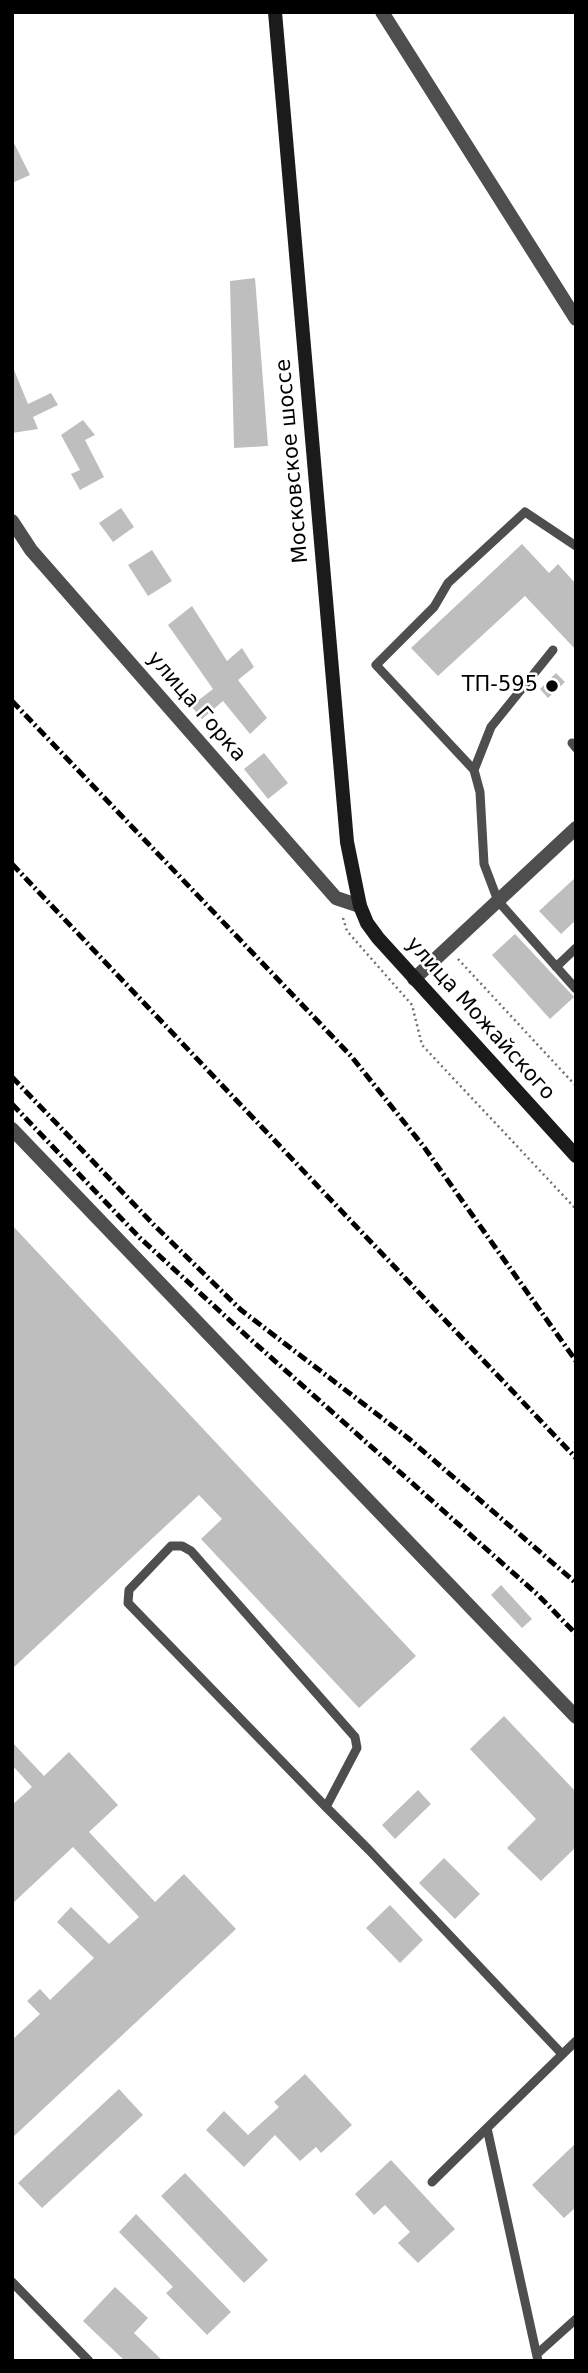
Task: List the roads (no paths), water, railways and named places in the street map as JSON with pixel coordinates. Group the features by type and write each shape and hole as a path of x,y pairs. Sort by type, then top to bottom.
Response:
{"main road":[{"name":"Московское шоссе","path":"275,12 347,842 360,906"},
{"name":"улица Можайского","path":"360,906 367,923 378,938 576,1156"}],"street":[{"path":"382,12 576,319"},
{"name":"улица Горка","path":"12,521 31,550 336,898 360,906"},
{"path":"414,979 576,828"},
{"path":"12,1129 576,1717"}],"lane":[{"path":"576,546 525,512 448,583 435,607 376,665 474,770 480,792 484,864 498,901 576,989"},
{"path":"474,770 491,727 553,650"},
{"path":"556,967 576,948"},
{"path":"326,1807 357,1748 355,1737 191,1551 182,1546 172,1546 129,1590 128,1603 562,2054"},
{"path":"432,2182 576,2041"},
{"path":"487,2128 538,2357"},
{"path":"12,2282 89,2361"},
{"path":"538,2357 576,2319"}],"railway":[{"path":"12,701 351,1056 424,1147 576,1361"},
{"path":"12,864 576,1458"},
{"path":"12,1077 153,1224 241,1310 408,1438 576,1583"},
{"path":"12,1104 140,1238 538,1595 576,1634"}],"place":[{"name":"ТП-595","path":"552,686"}]}
